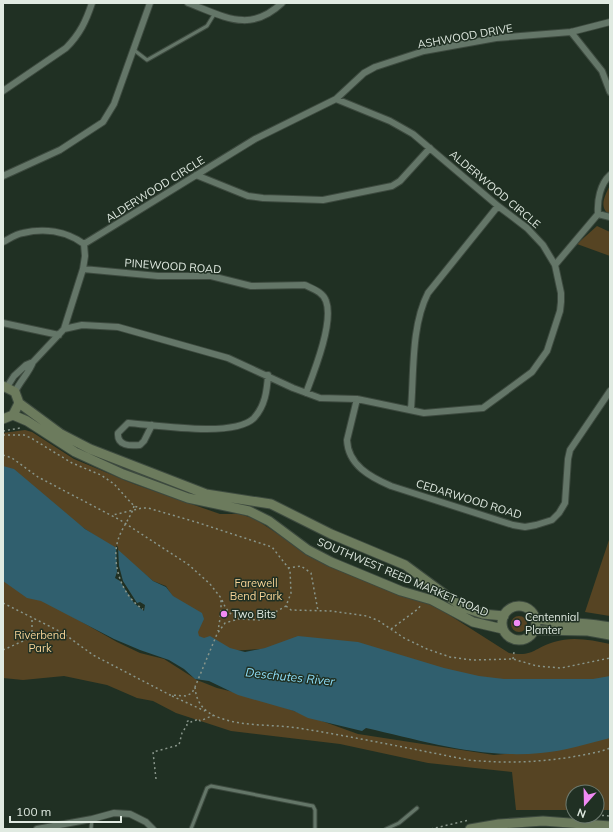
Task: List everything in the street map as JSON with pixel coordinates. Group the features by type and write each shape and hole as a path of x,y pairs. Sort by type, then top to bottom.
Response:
{"main road":[{"path":"3,419 13,415 19,403 8,388"},
{"name":"SOUTHWEST REED MARKET ROAD","path":"19,403 65,437 90,449 206,494 271,504 331,534 405,565 462,607 483,614 504,616"},
{"name":"SOUTHWEST REED MARKET ROAD","path":"13,415 27,420 75,452 124,474 176,494 249,511 269,521 308,550 331,562 401,591 432,600 473,622 503,629 510,638 521,640 531,635 534,630 608,631"},
{"name":"SOUTHWEST REED MARKET ROAD","path":"503,629 504,616 507,612 517,607 528,609 535,618 549,622 608,631"},
{"path":"534,630 535,618"},
{"path":"470,829 499,824 543,821 589,827 610,826"}],"street":[{"path":"3,91 66,48 84,27 92,3"},
{"path":"3,176 60,150 103,122 114,104 150,3"},
{"path":"188,3 240,21 250,21 264,18 282,3"},
{"name":"ASHWOOD DRIVE","path":"336,99 364,73 375,67 424,51 496,38 571,32 610,22"},
{"path":"571,32 602,71 610,92"},
{"name":"ALDERWOOD CIRCLE","path":"64,329 82,325 118,327 228,358 320,398 357,399 411,409 424,413 441,413 483,408 532,372 547,351 560,311 561,293 555,265 535,234 498,206 413,134 395,124 336,99 255,139 84,244"},
{"path":"196,175 248,196 323,200 392,186 400,181 430,148"},
{"path":"555,265 598,214 600,193 610,175"},
{"path":"411,409 417,329 422,304 428,293 498,206"},
{"path":"598,214 610,217"},
{"path":"3,242 22,233 49,230 55,231 76,238 84,244 85,256 83,269 64,329 33,362 26,365 8,388"},
{"name":"PINEWOOD ROAD","path":"83,269 158,276 211,276 251,286 305,285 313,289 321,294 326,301 328,311 322,346 306,393"},
{"path":"3,323 59,335"},
{"path":"8,388 20,382 31,370 33,362"},
{"path":"152,425 140,446 128,446 118,437 118,433 128,424 152,425 201,429 235,427 245,424 261,409 265,398 268,375"},
{"name":"CEDARWOOD ROAD","path":"357,399 347,440 347,446 353,460 362,470 391,486 513,525 525,527 552,520 565,503 570,450 610,391"},
{"path":"37,829 92,819 114,813 130,814 146,822 153,829"}],"lane":[{"path":"134,50 147,60 207,26 215,13"},
{"path":"191,829 207,788 212,786 313,806 315,810 315,829"},
{"path":"386,829 399,823 417,808"},
{"path":"91,829 92,819"}],"path":[{"path":"3,431 25,426"},
{"path":"24,430 24,435"},
{"path":"3,435 24,435 72,463 102,475 114,484 134,506 196,522 272,546 288,568 291,577 291,593 286,606 261,620 231,620 225,623 217,634"},
{"path":"3,455 12,458 38,477 113,515 189,565 210,584 221,598 226,610 233,616 244,620"},
{"path":"134,506 118,542 118,570 128,593 134,602 143,609"},
{"path":"113,515 142,508"},
{"path":"288,568 302,566 311,572 318,611"},
{"path":"170,695 186,696 192,693 196,687 217,634 221,612 221,598"},
{"path":"3,603 63,633 93,655 170,695 214,715 241,724 268,724 298,728 476,761 534,762 572,757 610,748"},
{"path":"391,629 418,609 421,604"},
{"path":"286,606 291,610 367,616 379,621 404,638 427,649 450,657 472,660 513,659 537,666 561,668 610,658"},
{"path":"32,617 32,637"},
{"path":"3,650 32,637 63,633"},
{"path":"513,659 514,652"},
{"path":"196,687 196,694 200,704 214,715"},
{"path":"156,779 153,752 179,745 182,733 188,725 186,722 199,719 200,721 214,715"}],"green space":[{"path":"610,185 610,215 606,212 603,205"},
{"path":"597,226 610,232 610,256 577,244"},
{"name":"Farewell Bend Park","path":"25,430 32,432 74,459 134,484 220,514 240,514 255,519 318,560 432,604 509,653 529,653 547,644 568,639 589,640 610,644 610,689 524,686 289,647 232,651 198,636 166,586 153,581 114,548 85,529 3,469 3,433"},
{"path":"610,537 610,616 585,612"},
{"name":"Riverbend Park","path":"3,577 117,642 140,653 164,659 197,680 217,688 258,698 358,734 494,755 524,752 610,725 610,810 605,810 605,784 565,784 565,810 516,810 512,772 428,763 340,744 231,731 176,713 153,701 137,698 107,685 64,676 23,680 3,678"},
{"path":"516,616 522,616 527,621 525,630 522,632 516,632 511,627 511,621"}],"water":[{"name":"Deschutes River","path":"3,466 14,469 85,529 115,547 153,581 166,587 173,596 202,613 204,619 198,632 199,636 204,638 210,636 230,648 245,652 265,648 298,636 358,642 444,668 479,676 504,679 593,679 610,676 610,738 567,749 541,753 496,753 453,748 366,728 362,731 308,718 294,711 238,695 209,681 195,679 184,669 169,660 114,639 41,601 27,598 3,581"}],"pier":[{"path":"116,545 118,547 119,566 123,581 137,603 140,602 145,605 144,611 134,603 120,581 115,578 117,572"}],"place":[{"name":"Two Bits","path":"224,614"},
{"name":"Centennial Planter","path":"517,623"}]}
